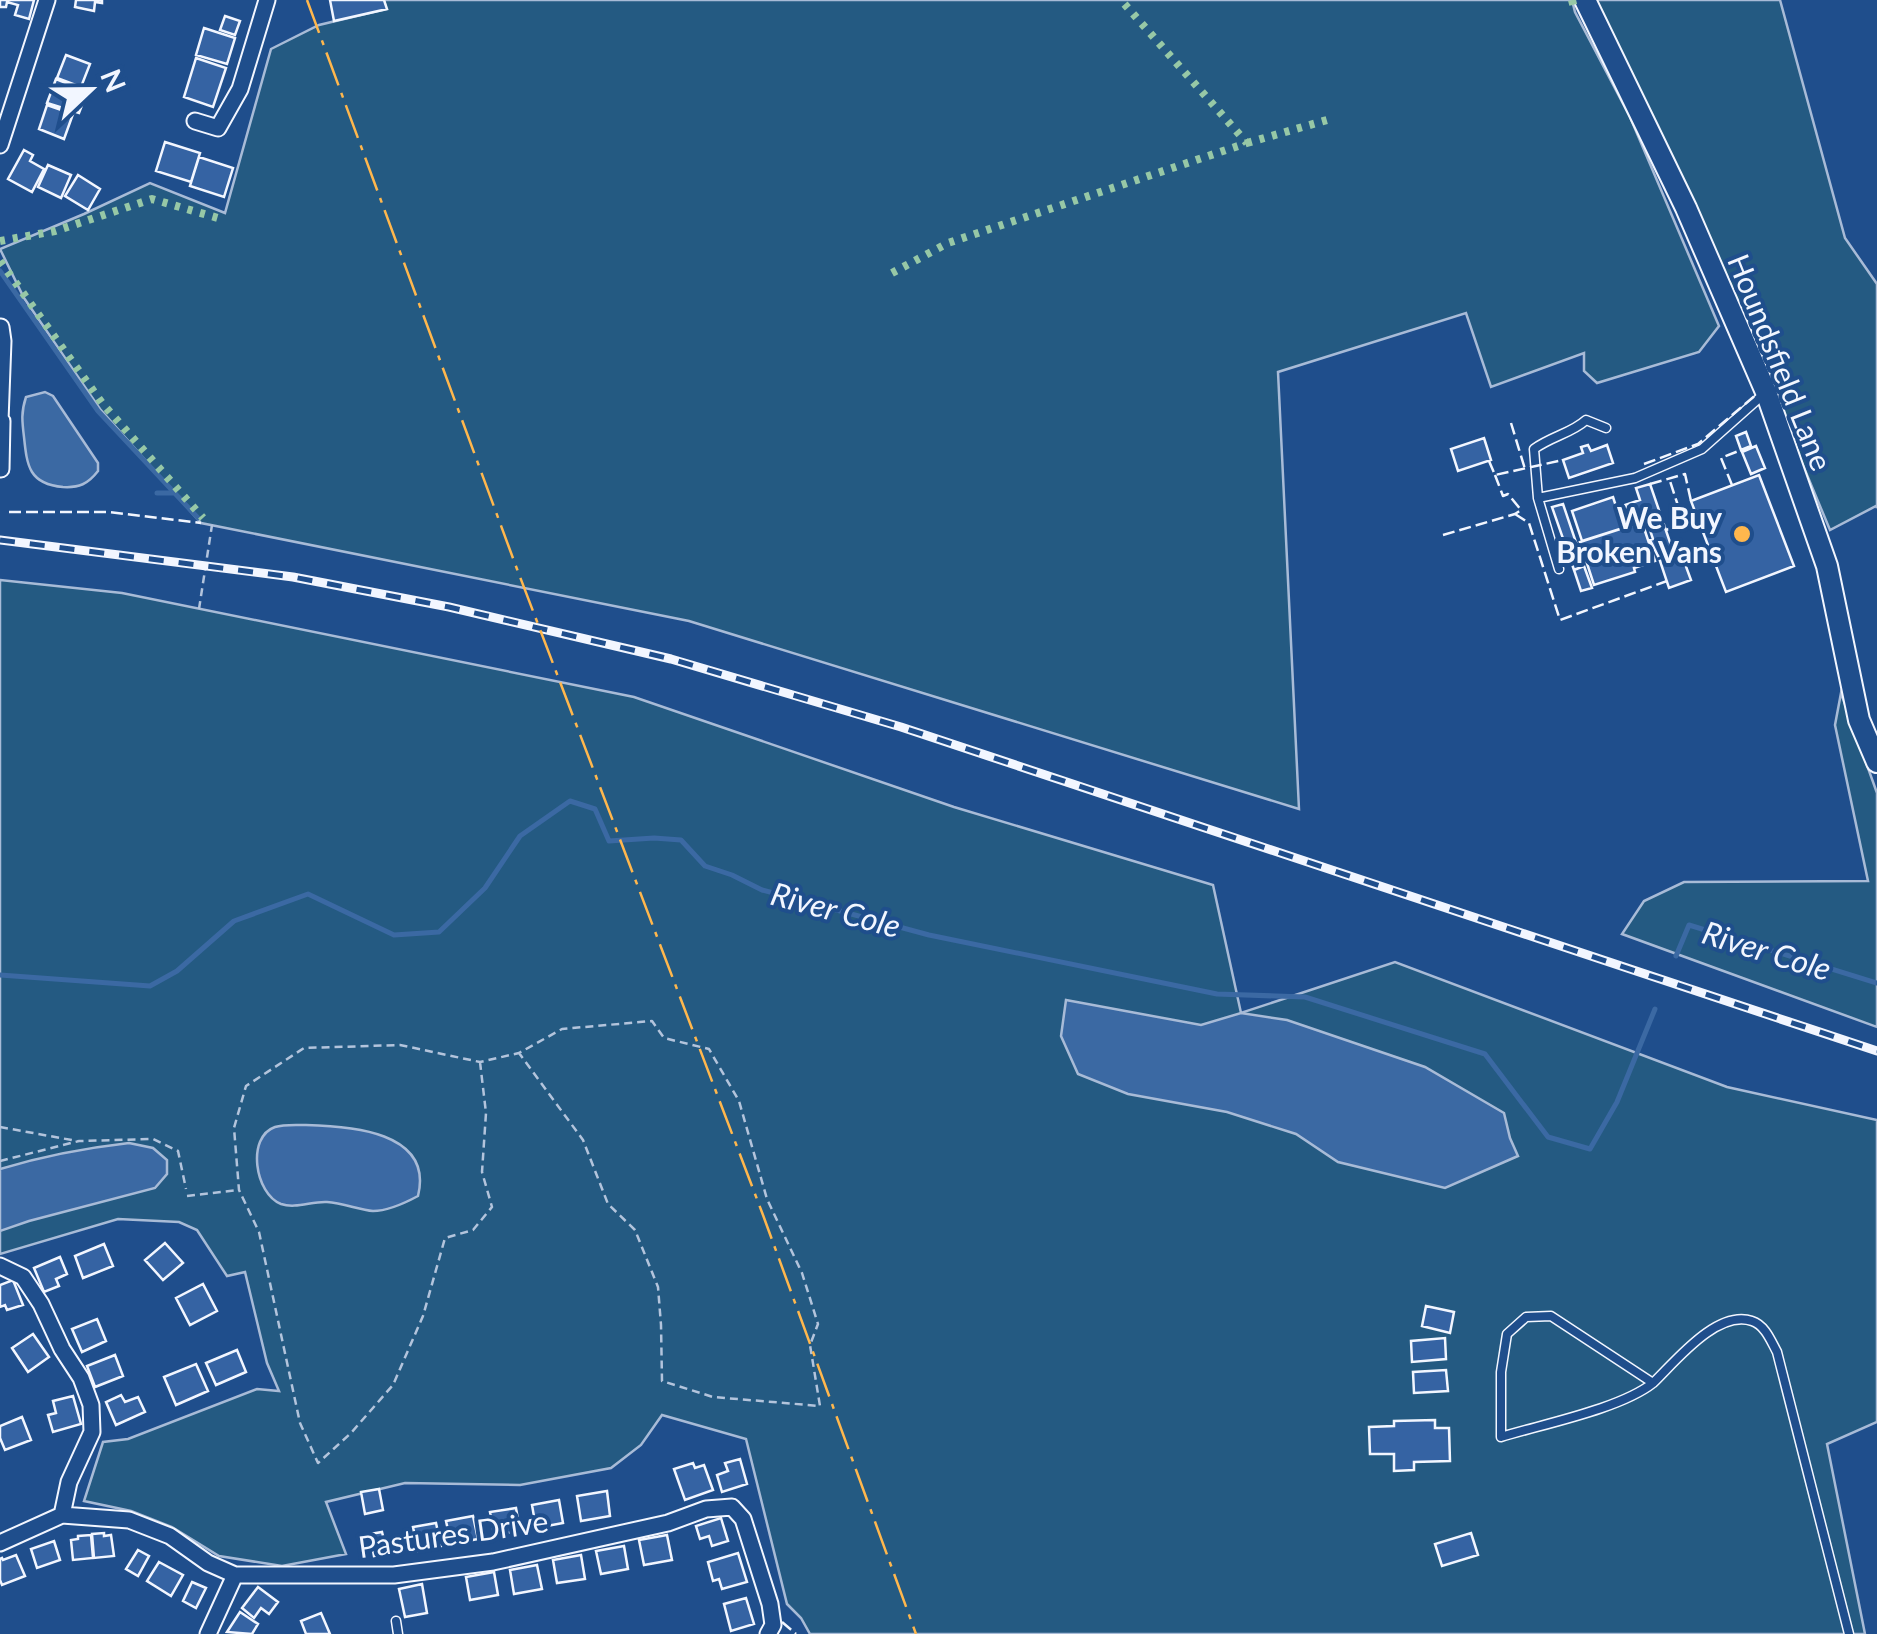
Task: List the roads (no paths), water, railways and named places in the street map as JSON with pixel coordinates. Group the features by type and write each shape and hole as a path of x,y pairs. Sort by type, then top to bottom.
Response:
{"street":[{"path":"0,145 47,0"},
{"path":"195,120 218,128 240,89 267,0"},
{"name":"Houndsfield Lane","path":"1586,0 1686,208 1766,392 1827,566 1860,720 1876,755"},
{"path":"0,327 1,470"},
{"path":"0,1266 23,1276 81,1378 90,1405 92,1432 70,1482 62,1515"},
{"name":"Pastures Drive","path":"0,1542 62,1515 129,1520 170,1536 208,1564 235,1576 394,1575 493,1562 668,1523 706,1509 732,1508 744,1520 773,1618 772,1633"},
{"path":"208,1634 235,1576"}],"lane":[{"path":"1538,498 1635,478 1702,449 1766,392"},
{"path":"1559,569 1538,498 1534,448 1578,428 1586,420 1606,428"},
{"path":"1653,1383 1551,1316 1526,1317 1508,1334 1501,1372 1501,1436 1613,1404 1645,1390 1653,1383 1708,1330 1729,1321 1752,1321 1766,1331 1777,1352 1849,1634"},
{"path":"396,1621 398,1634"}],"waterway":[{"path":"0,271 98,411 198,518"},
{"path":"157,493 174,493"},
{"name":"River Cole","path":"0,975 150,986 177,971 234,921 308,894 394,935 439,932 485,888 520,836 570,801 595,809 609,841 681,840 705,866 762,890 929,935 1217,994 1305,997 1485,1054 1548,1137 1590,1149 1617,1102 1655,1009"},
{"name":"River Cole","path":"1676,956 1689,925 1877,983"}],"railway":[{"path":"0,540 293,577 449,607 671,659 901,727 1877,1051"}],"place":[{"name":"We Buy Broken Vans","path":"1742,534"}]}
